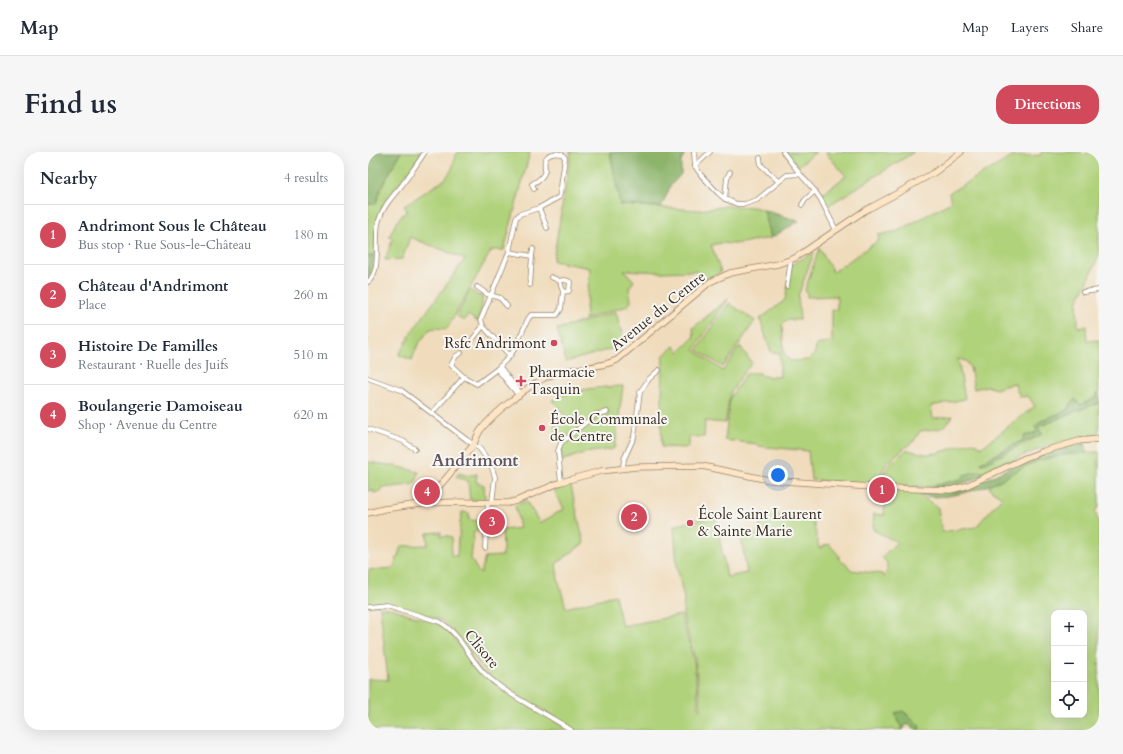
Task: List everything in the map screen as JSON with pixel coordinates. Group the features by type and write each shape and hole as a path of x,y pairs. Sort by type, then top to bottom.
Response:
{"street":[{"path":"368,282 373,277 376,267 377,231 379,220 385,206 425,152"},
{"path":"694,152 695,166 705,180 725,199 737,204 757,200 787,175 800,174"},
{"path":"695,166 710,152"},
{"path":"783,152 815,191 836,230"},
{"name":"Avenue du Centre","path":"427,503 431,496 474,444 480,431 487,423 532,385 550,375 617,360 700,289 723,276 741,270 778,264 791,259 864,211 935,172 961,152"},
{"path":"510,356 482,326 481,319 509,252 516,218 520,214 539,208 559,197 565,158 562,154 554,153 544,161 545,170 538,181 532,184 534,189"},
{"path":"760,158 760,165 778,181"},
{"path":"725,199 727,178 730,172"},
{"path":"802,205 805,200 815,191"},
{"path":"539,208 548,228"},
{"path":"530,285 533,249"},
{"path":"509,252 532,256"},
{"path":"787,286 791,259"},
{"path":"551,277 560,281 567,280 570,282 569,291 563,292"},
{"path":"461,353 456,356 451,365 464,377 477,384 499,368 510,356 528,318 532,315 557,315 560,309 563,292 560,281"},
{"path":"477,287 487,294 500,298 507,306"},
{"path":"1083,292 1099,290"},
{"path":"472,340 482,326"},
{"path":"499,368 520,395"},
{"path":"623,468 624,459 634,438 640,392 649,379 659,370"},
{"path":"432,413 464,377"},
{"path":"368,378 401,390 474,444 480,449 487,459 491,465 495,477 490,503 485,548"},
{"path":"561,482 558,451 561,443 595,415 607,412"},
{"path":"368,429 403,441 415,449"},
{"path":"368,513 384,509 427,503 516,502 561,482 601,471 623,468 702,466 769,480 902,489 950,490 966,486 1025,458 1079,441 1099,438"},
{"name":"Clisore","path":"368,607 387,605 440,622 445,625 454,634 485,674 497,684 570,730"}],"green space":[{"path":"368,152 401,152 381,188 376,204 368,204"},
{"path":"401,152 422,152 384,203 376,226 374,256 368,256 368,204 376,203 381,188"},
{"path":"457,152 530,152 504,250 491,251 447,329 430,329 417,346 412,360 399,355 412,332 465,259 410,237 402,259 385,260 393,238 389,237 397,221 407,210 404,206 445,179 452,169"},
{"path":"569,152 610,152 621,205 699,210 727,206 753,207 764,210 771,238 735,244 721,243 711,245 721,272 703,282 696,271 660,272 624,270 634,281 629,288 631,301 628,306 585,319 590,268 553,261 571,153"},
{"path":"610,152 685,152 681,162 681,174 671,185 661,207 620,205"},
{"path":"785,152 816,152 796,168"},
{"path":"825,152 914,152 826,207 821,195 846,176"},
{"path":"1041,152 1081,152 1086,155 1087,152 1099,152 1099,255 1077,302 1078,327 1086,326 1087,341 1099,340 1099,393 1094,399 1080,405 1076,400 1067,410 1039,422 1035,426 1037,432 1024,436 1023,440 981,462 981,464 1042,434 1038,427 1099,403 1099,435 1077,438 1051,445 1018,458 987,474 979,471 964,475 961,479 929,487 880,484 881,479 887,469 907,450 926,454 938,453 972,442 982,447 1035,406 1028,396 1020,397 1014,383 996,389 987,386 974,389 970,367 966,361 958,359 965,399 931,406 933,418 953,416 942,428 920,431 914,441 886,465 875,484 811,480 808,451 758,446 757,444 725,440 730,398 745,375 748,373 760,373 762,376 780,377 780,353 771,352 760,319 785,300 791,265 814,252 798,296 800,320 786,320 782,325 784,354 790,361 808,360 815,353 816,345 832,342 832,310 837,309 837,296 807,297 805,290 819,248 833,272 879,240 878,235 898,231 951,202 949,193 1012,157 1041,155"},
{"path":"764,210 799,221 771,238"},
{"path":"368,256 374,256 373,268 368,281"},
{"path":"470,290 479,296 481,294 482,298 478,322 468,315 464,321 457,316"},
{"path":"728,299 694,350 723,371 740,346 752,363 741,376 730,394 725,423 705,421 704,437 689,437 689,448 661,447 663,356 674,346 679,352 694,337 693,328"},
{"path":"729,303 755,321 723,367 697,350"},
{"path":"616,312 625,345 566,362 557,329"},
{"path":"623,386 615,447 613,449 584,453 561,461 561,449 563,444 557,437 555,425 565,416 552,400 577,391"},
{"path":"1099,393 1099,403 1038,427 1042,434 986,463 981,464 981,462 1023,440 1024,436 1037,432 1035,426 1039,422 1067,410 1069,405 1075,399 1080,405 1094,399"},
{"path":"1085,443 1087,453 1038,461 1003,479 973,490 950,496 939,497 920,494 921,492 955,492 981,482 1021,462 1060,448"},
{"path":"1099,452 1099,507 1095,511 1099,525 1099,728 1095,730 918,730 920,726 903,711 901,730 573,730 490,677 443,621 390,604 368,606 368,570 394,568 401,546 428,545 427,533 441,532 441,536 449,536 452,538 451,556 457,556 462,512 469,513 469,520 481,521 479,531 474,531 471,559 479,573 481,573 485,557 502,556 502,530 520,528 515,505 526,501 540,523 564,509 553,488 570,482 584,543 556,564 558,579 566,608 615,595 622,626 681,615 694,662 699,710 701,709 695,659 683,615 684,599 677,567 674,526 715,515 727,577 747,573 741,538 760,533 759,515 810,516 813,521 819,548 829,544 840,557 838,558 843,563 845,562 851,570 882,574 884,577 887,572 887,563 882,557 897,542 873,530 874,514 884,515 886,490 909,491 923,497 938,508 942,532 976,527 1002,497 991,490 988,484 1037,461 1067,454"},
{"path":"368,462 396,466 419,472 416,481 411,485 381,488 382,491 374,493 374,490 368,491"},
{"path":"979,471 987,474 950,487 929,487 961,479 964,475"},
{"path":"459,473 469,476 477,474 476,482 484,485 484,500 470,500 468,481 456,477"},
{"path":"380,607 394,609 444,626 478,668 499,687 568,730 368,730 368,679 388,680"},
{"path":"903,711 920,726 918,730 907,724 903,730 901,730 902,729 895,713"}],"place":[{"name":"Rsfc Andrimont","path":"554,343"},
{"name":"Pharmacie Tasquin","path":"521,381"},
{"name":"École Communale de Centre","path":"542,428"},
{"name":"Andrimont Sous le Château","path":"882,490"},
{"name":"Boulangerie Damoiseau","path":"427,492"},
{"name":"Château d'Andrimont","path":"634,517"},
{"name":"Histoire De Familles","path":"492,522"},
{"name":"École Saint Laurent & Sainte Marie","path":"690,523"}],"district":[{"name":"Andrimont","path":"475,460"}]}
